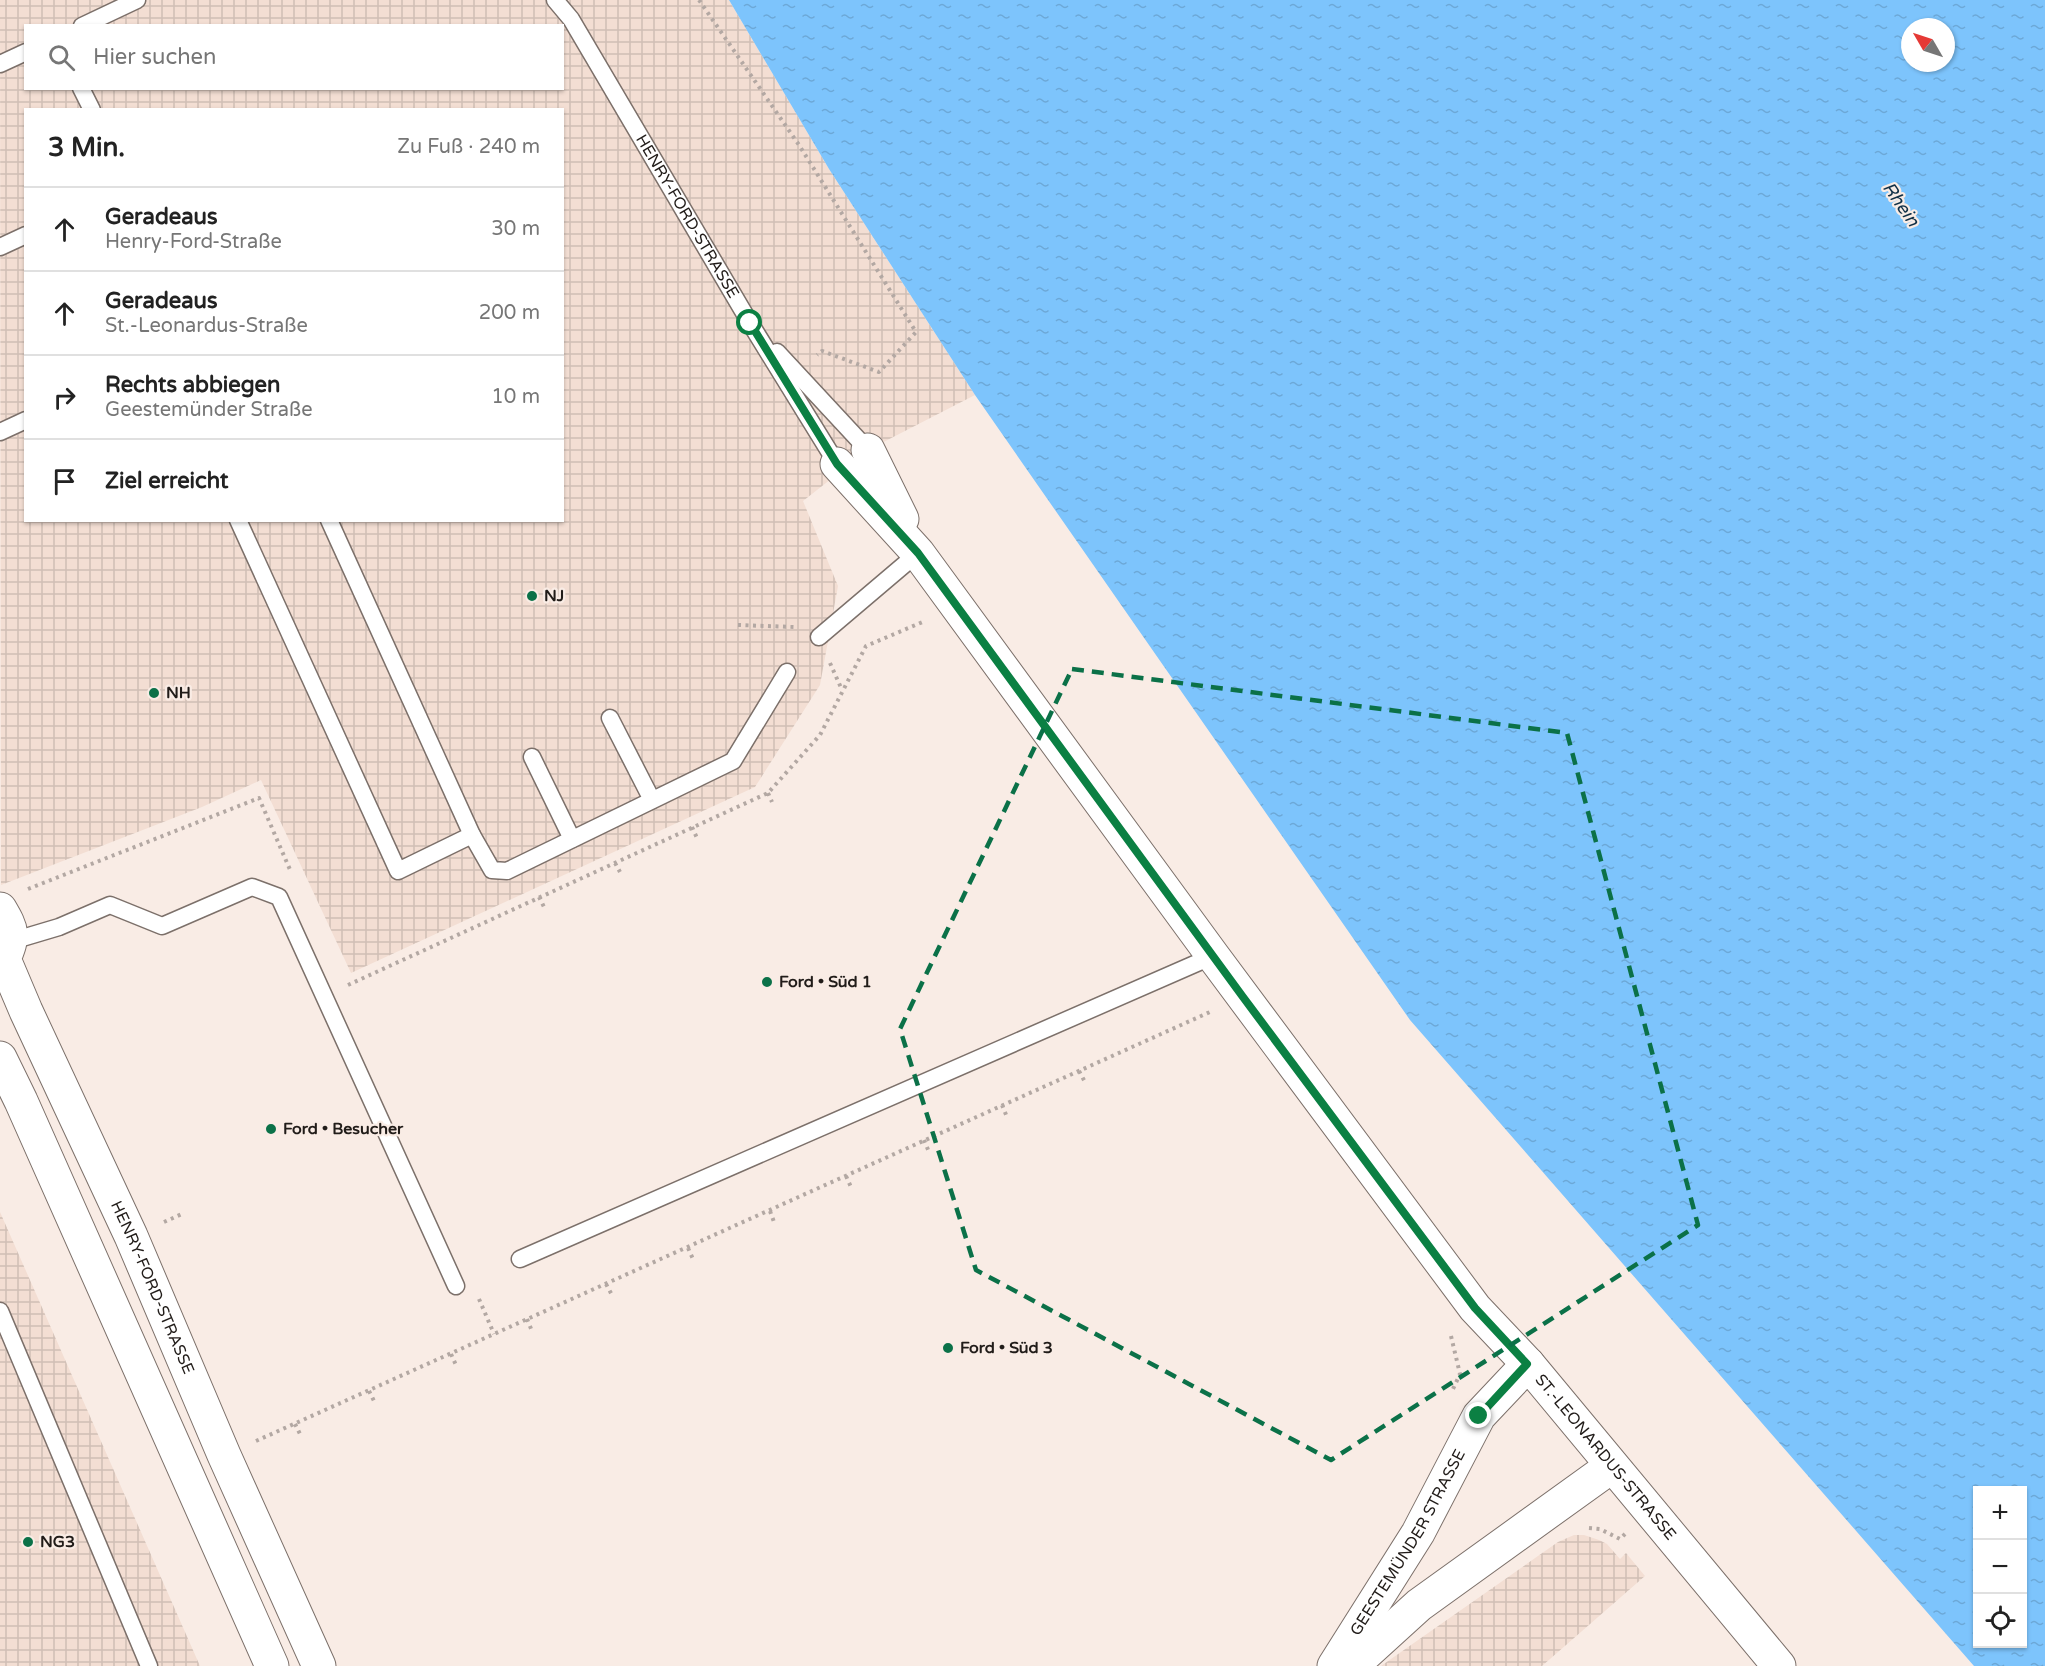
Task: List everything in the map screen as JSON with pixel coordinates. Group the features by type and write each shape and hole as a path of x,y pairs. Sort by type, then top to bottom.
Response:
{"street":[{"name":"ST.-LEONARDUS-STRASSE","path":"868,450 918,553"},
{"name":"ST.-LEONARDUS-STRASSE","path":"837,464 918,553 1243,997 1475,1308 1527,1364 1779,1666"},
{"name":"HENRY-FORD-STRASSE","path":"0,909 9,924 8,950 26,1011 131,1236 224,1455 319,1666"},
{"path":"0,1058 272,1666"},
{"name":"GEESTEMÜNDER STRASSE","path":"1334,1666 1418,1533 1479,1416 1527,1364"},
{"name":"GEESTEMÜNDER STRASSE","path":"1352,1666 1419,1605 1612,1466"}],"lane":[{"path":"86,24 137,0"},
{"name":"HENRY-FORD-STRASSE","path":"555,0 571,19 750,323 837,464"},
{"path":"0,64 24,53"},
{"path":"82,90 91,108"},
{"path":"0,247 24,236"},
{"path":"750,323 868,450"},
{"path":"0,432 24,421"},
{"path":"239,522 398,871 472,835"},
{"path":"330,522 472,835 492,870 507,871 733,760 787,672"},
{"path":"819,637 918,553"},
{"path":"610,718 652,800"},
{"path":"532,757 572,839"},
{"path":"8,950 110,905 162,926 252,887 279,897 456,1286"},
{"path":"520,1258 1213,956"},
{"path":"0,1311 149,1666"}],"path":[{"path":"699,0 799,145 916,332 879,372 822,351 794,371"},
{"path":"768,793 772,802"},
{"path":"692,827 697,838"},
{"path":"615,863 620,872"},
{"path":"539,897 544,907"},
{"path":"278,1432 1243,997"},
{"path":"1079,1071 1085,1082"},
{"path":"1002,1105 1007,1116"},
{"path":"924,1140 929,1152"},
{"path":"846,1176 851,1187"},
{"path":"770,1211 774,1222"},
{"path":"688,1248 693,1259"},
{"path":"606,1284 612,1295"},
{"path":"526,1319 532,1332"},
{"path":"451,1354 456,1365"},
{"path":"369,1391 375,1403"},
{"path":"295,1424 301,1436"}],"highlighted area":[{"path":"1072,669 1567,733 1698,1225 1331,1460 976,1270 900,1029"}],"shaded area":[{"path":"0,0 729,0 829,169 975,395 868,450 803,501 838,586 820,685 755,787 351,973 261,780 202,807 1,885"},
{"path":"0,1212 200,1666 0,1666"},
{"path":"1574,1535 1584,1535 1607,1544 1620,1559 1626,1553 1645,1576 1542,1666 1381,1666 1558,1542"}],"water":[{"name":"Rhein","path":"729,0 2045,0 2045,1666 1974,1666 1410,1020 975,395 829,169"}],"place":[{"name":"NJ","path":"532,596"},
{"name":"NH","path":"154,693"},
{"name":"Ford • Süd 1","path":"767,982"},
{"name":"Ford • Besucher","path":"271,1129"},
{"name":"Ford • Süd 3","path":"948,1348"},
{"name":"NG3","path":"28,1542"}],"route":[{"path":"750,323 837,464 918,553 1243,997 1475,1308 1527,1364 1479,1416"}]}
